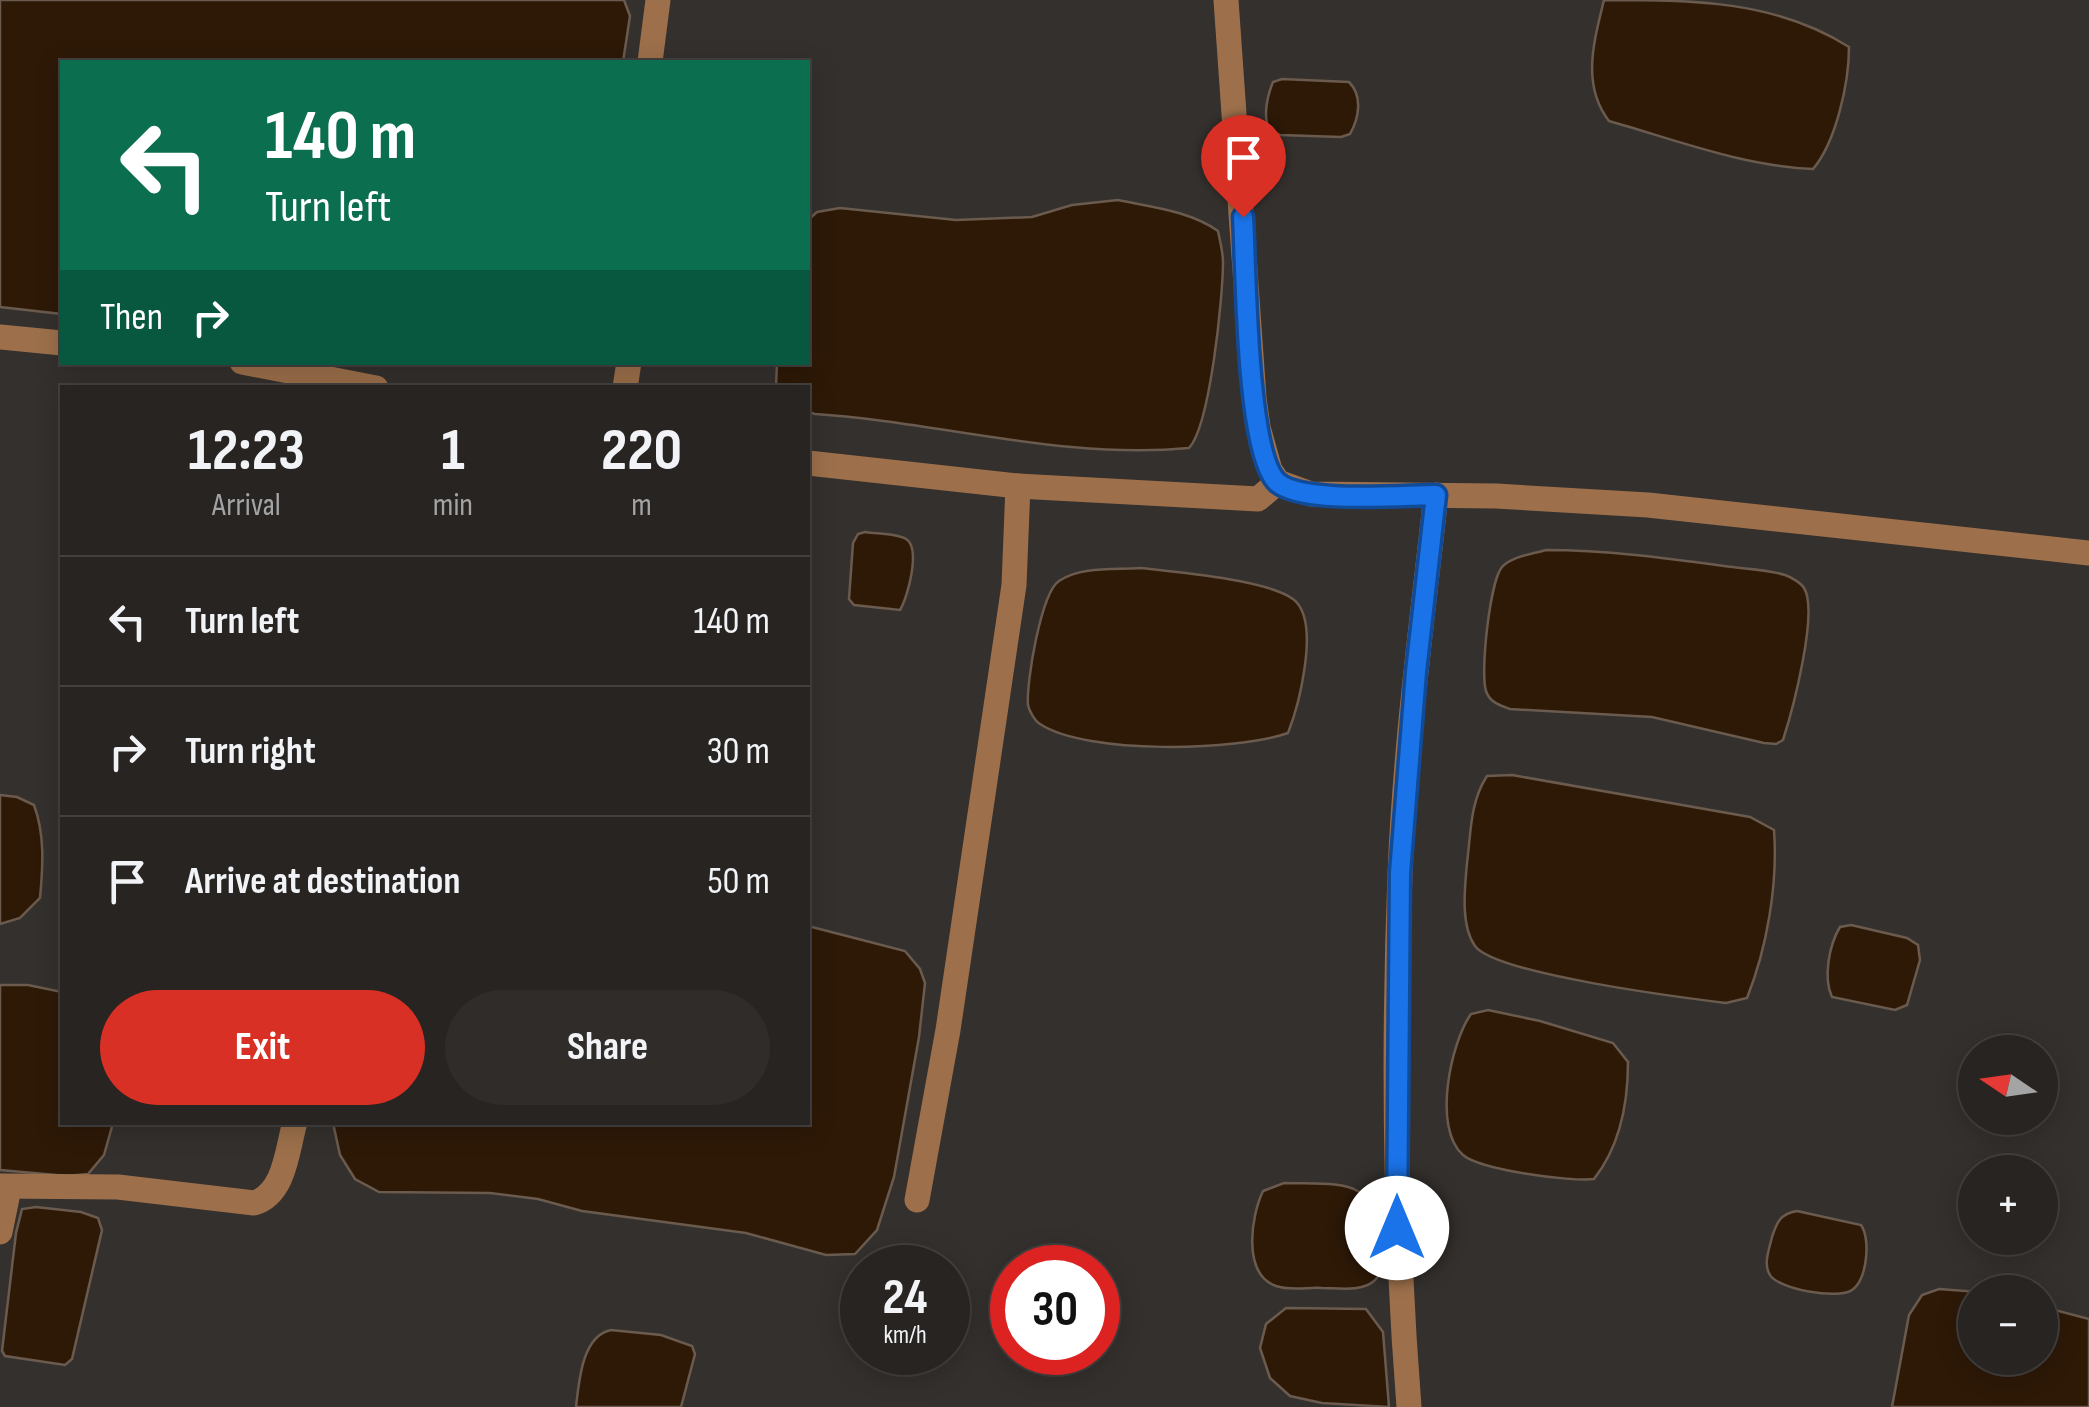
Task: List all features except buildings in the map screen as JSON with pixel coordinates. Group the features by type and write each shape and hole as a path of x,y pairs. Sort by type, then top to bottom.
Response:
{"street":[{"path":"650,60 658,0"},
{"path":"1226,0 1254,398 1263,450 1278,482 1293,490 1330,496 1436,495 1648,506 2089,553"},
{"path":"0,336 60,343"},
{"path":"257,365 361,385"},
{"path":"810,463 1018,486 1258,500 1278,482"},
{"path":"917,1200 948,1030 1014,585 1018,486"},
{"path":"1409,1407 1397,1228 1400,873 1416,672 1436,495"},
{"path":"0,1232 5,1187 118,1187 254,1203 267,1199 276,1187 293,1125"}],"shaded area":[{"path":"0,0 624,0 630,16 623,60 60,60 60,314 0,307"},
{"path":"1604,0 1701,2 1762,11 1821,31 1849,47 1840,111 1828,144 1813,169 1735,158 1609,121 1600,107 1592,78"},
{"path":"1273,82 1349,82 1358,107 1350,134 1280,135 1269,130 1269,93"},
{"path":"1118,200 1183,214 1218,231 1223,262 1214,360 1203,415 1189,448 1048,445 815,414 810,413 810,385 776,385 777,365 810,365 810,218 817,212 840,208 956,220 1032,217 1072,205"},
{"path":"858,534 897,536 910,544 912,573 900,610 854,605 849,599 853,543"},
{"path":"1546,550 1635,555 1763,570 1798,582 1808,600 1808,618 1798,686 1783,740 1764,743 1652,717 1510,709 1493,701 1486,691 1484,666 1490,607 1498,576 1511,560"},
{"path":"1141,568 1249,583 1288,596 1298,604 1304,616 1307,649 1288,733 1234,744 1162,747 1091,741 1062,734 1036,721 1028,705 1029,678 1052,589 1077,573"},
{"path":"1512,775 1750,817 1774,830 1770,916 1747,998 1726,1003 1593,983 1517,966 1475,946 1467,927 1465,905 1474,807 1487,776"},
{"path":"0,795 34,805 42,839 42,862 40,898 20,918 0,924"},
{"path":"1851,925 1907,938 1918,945 1920,960 1907,1005 1895,1010 1832,997 1828,981 1830,952 1840,927"},
{"path":"810,927 905,951 920,969 925,983 919,1037 894,1177 877,1230 863,1245 840,1245 840,1255 826,1255 746,1233 582,1211 538,1199 490,1193 379,1192 355,1179 340,1155 333,1125 810,1125"},
{"path":"0,985 28,985 60,992 60,1125 112,1125 104,1155 88,1174 0,1170"},
{"path":"1488,1010 1613,1043 1628,1062 1621,1123 1610,1153 1594,1179 1547,1177 1488,1166 1463,1155 1454,1142 1447,1106 1457,1044 1471,1014"},
{"path":"1284,1183 1338,1185 1364,1195 1378,1222 1381,1264 1374,1281 1356,1288 1293,1289 1265,1279 1254,1257 1255,1215 1263,1191"},
{"path":"22,1209 81,1212 98,1218 102,1230 72,1359 65,1365 5,1356 2,1351 16,1233"},
{"path":"1797,1211 1861,1225 1866,1259 1861,1278 1852,1290 1834,1294 1809,1292 1784,1285 1770,1275 1767,1257 1776,1227 1783,1217"},
{"path":"1939,1289 1958,1290 1958,1375 2058,1375 2058,1311 2089,1319 2089,1407 1892,1407 1909,1315 1922,1295"},
{"path":"1286,1308 1366,1309 1383,1332 1389,1407 1322,1403 1290,1396 1270,1378 1260,1348 1266,1324"},
{"path":"611,1330 661,1335 692,1346 695,1354 681,1407 576,1407 588,1350 601,1334"}],"route":[{"path":"1243,217 1254,398 1263,450 1278,482 1293,490 1330,496 1436,495 1416,672 1400,873 1397,1228"}]}
